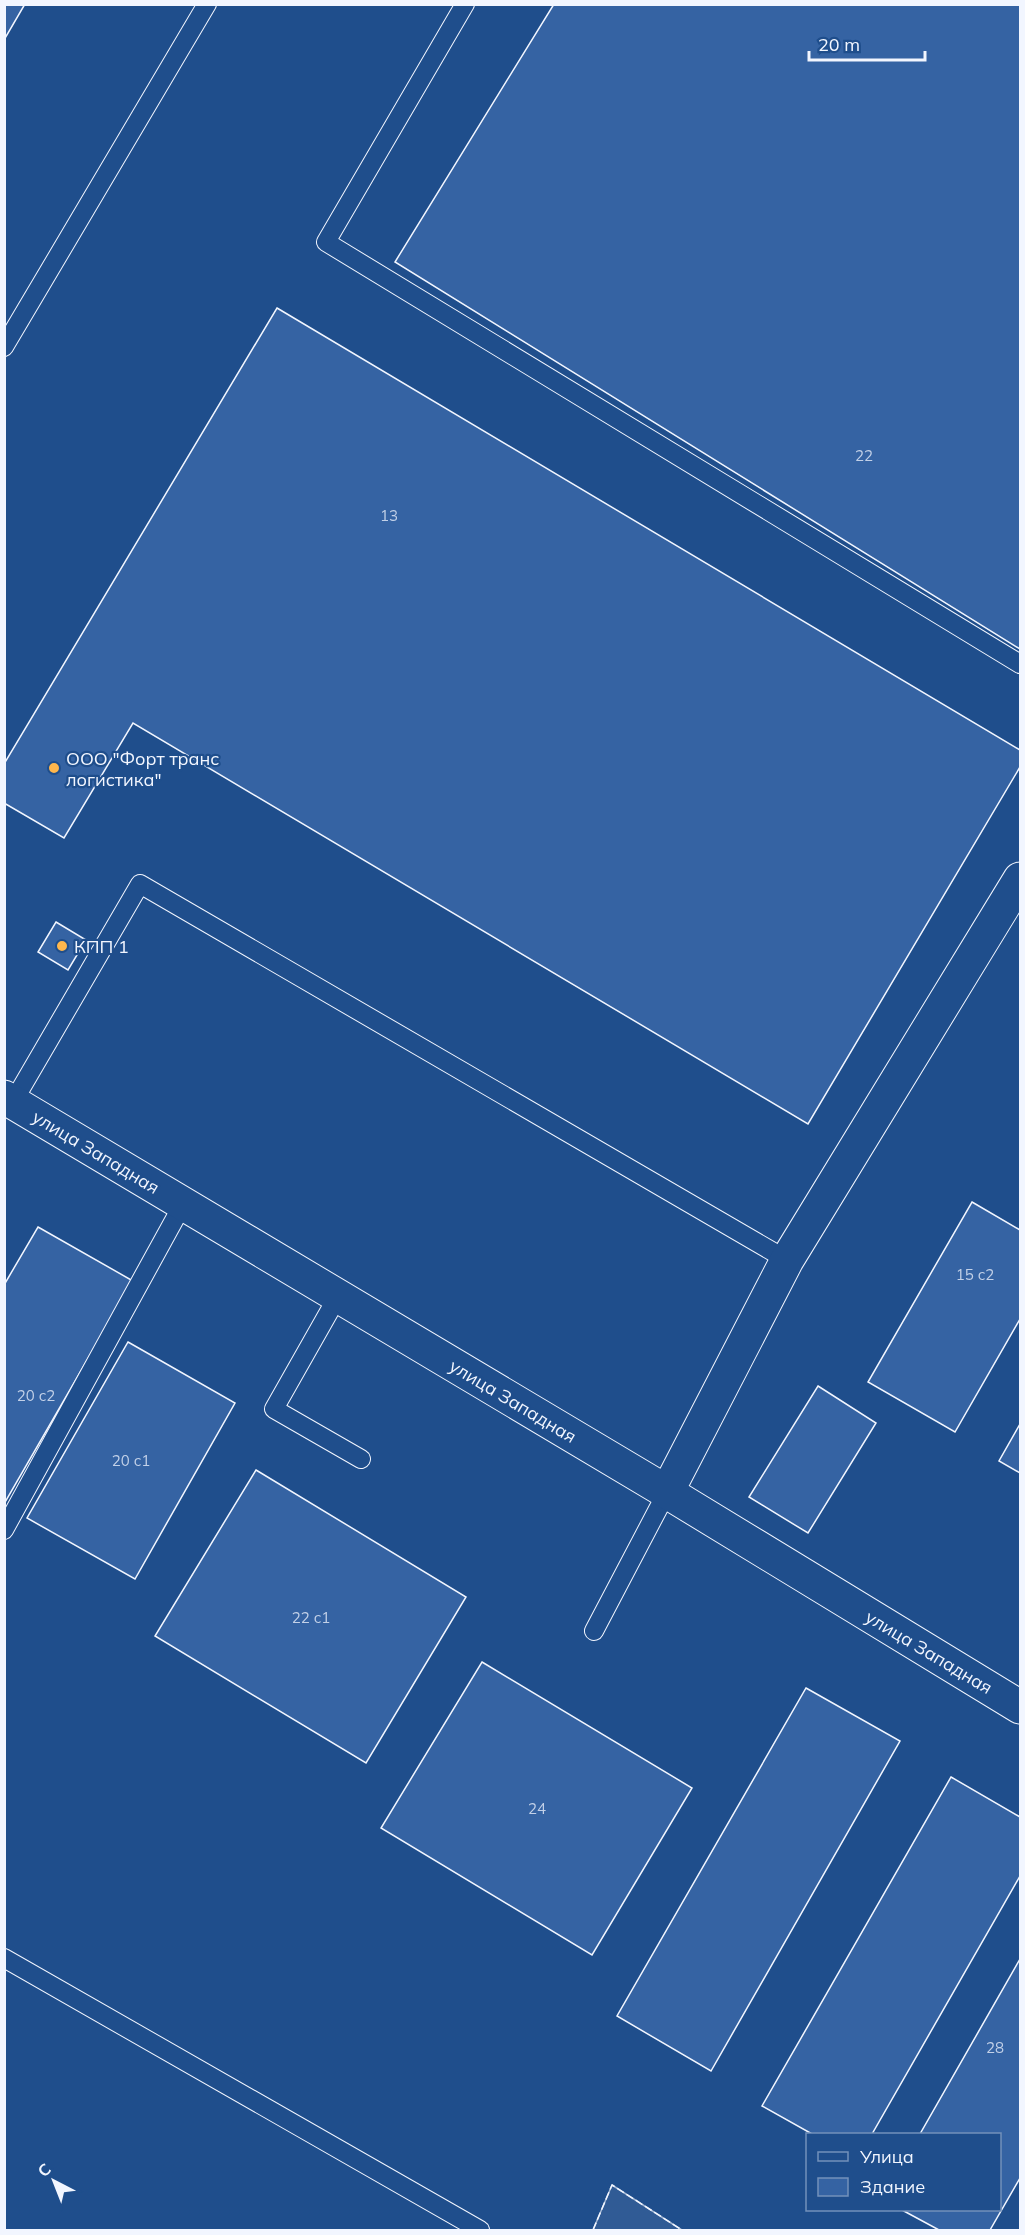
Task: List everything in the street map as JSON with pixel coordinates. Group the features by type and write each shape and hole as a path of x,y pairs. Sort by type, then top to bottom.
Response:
{"street":[{"path":"667,1492 787,1260 1020,879"},
{"name":"улица Западная","path":"9,1099 667,1492 1020,1707"}],"lane":[{"path":"4,347 207,4"},
{"path":"465,4 326,242 1020,664"},
{"path":"9,1099 140,884 787,1260"},
{"path":"4,1530 183,1204"},
{"path":"338,1296 274,1409 361,1459"},
{"path":"594,1631 667,1492"},
{"path":"4,1958 480,2230"}],"shaded area":[{"path":"612,2185 682,2230 593,2230"}],"building":[{"path":"4,4 25,4 4,40"},
{"path":"554,4 1020,4 1020,649 395,262"},
{"path":"277,308 1020,750 1020,767 808,1124 133,723 64,838 4,803 4,764"},
{"name":"КПП 1","path":"56,922 86,940 68,970 38,952"},
{"path":"972,1202 1020,1230 1020,1319 955,1432 868,1382"},
{"path":"38,1227 133,1281 4,1504 4,1285"},
{"path":"128,1342 235,1403 135,1579 27,1518"},
{"path":"818,1386 876,1423 808,1533 749,1497"},
{"path":"1020,1424 1020,1473 999,1461"},
{"path":"256,1470 466,1597 366,1763 155,1636"},
{"path":"482,1662 692,1788 592,1955 381,1828"},
{"path":"806,1688 900,1741 711,2071 617,2016"},
{"path":"951,1777 1020,1817 1020,1876 873,2133 810,2133 762,2106"},
{"path":"1020,1959 1020,2178 1001,2211 1001,2133 921,2133"},
{"path":"904,2211 1001,2211 990,2230 939,2230"}],"fence":[{"path":"593,2230 612,2185 682,2230"}],"place":[{"name":"ООО \"Форт транс логистика\"","path":"54,768"},
{"name":"КПП 1","path":"62,946"}]}
